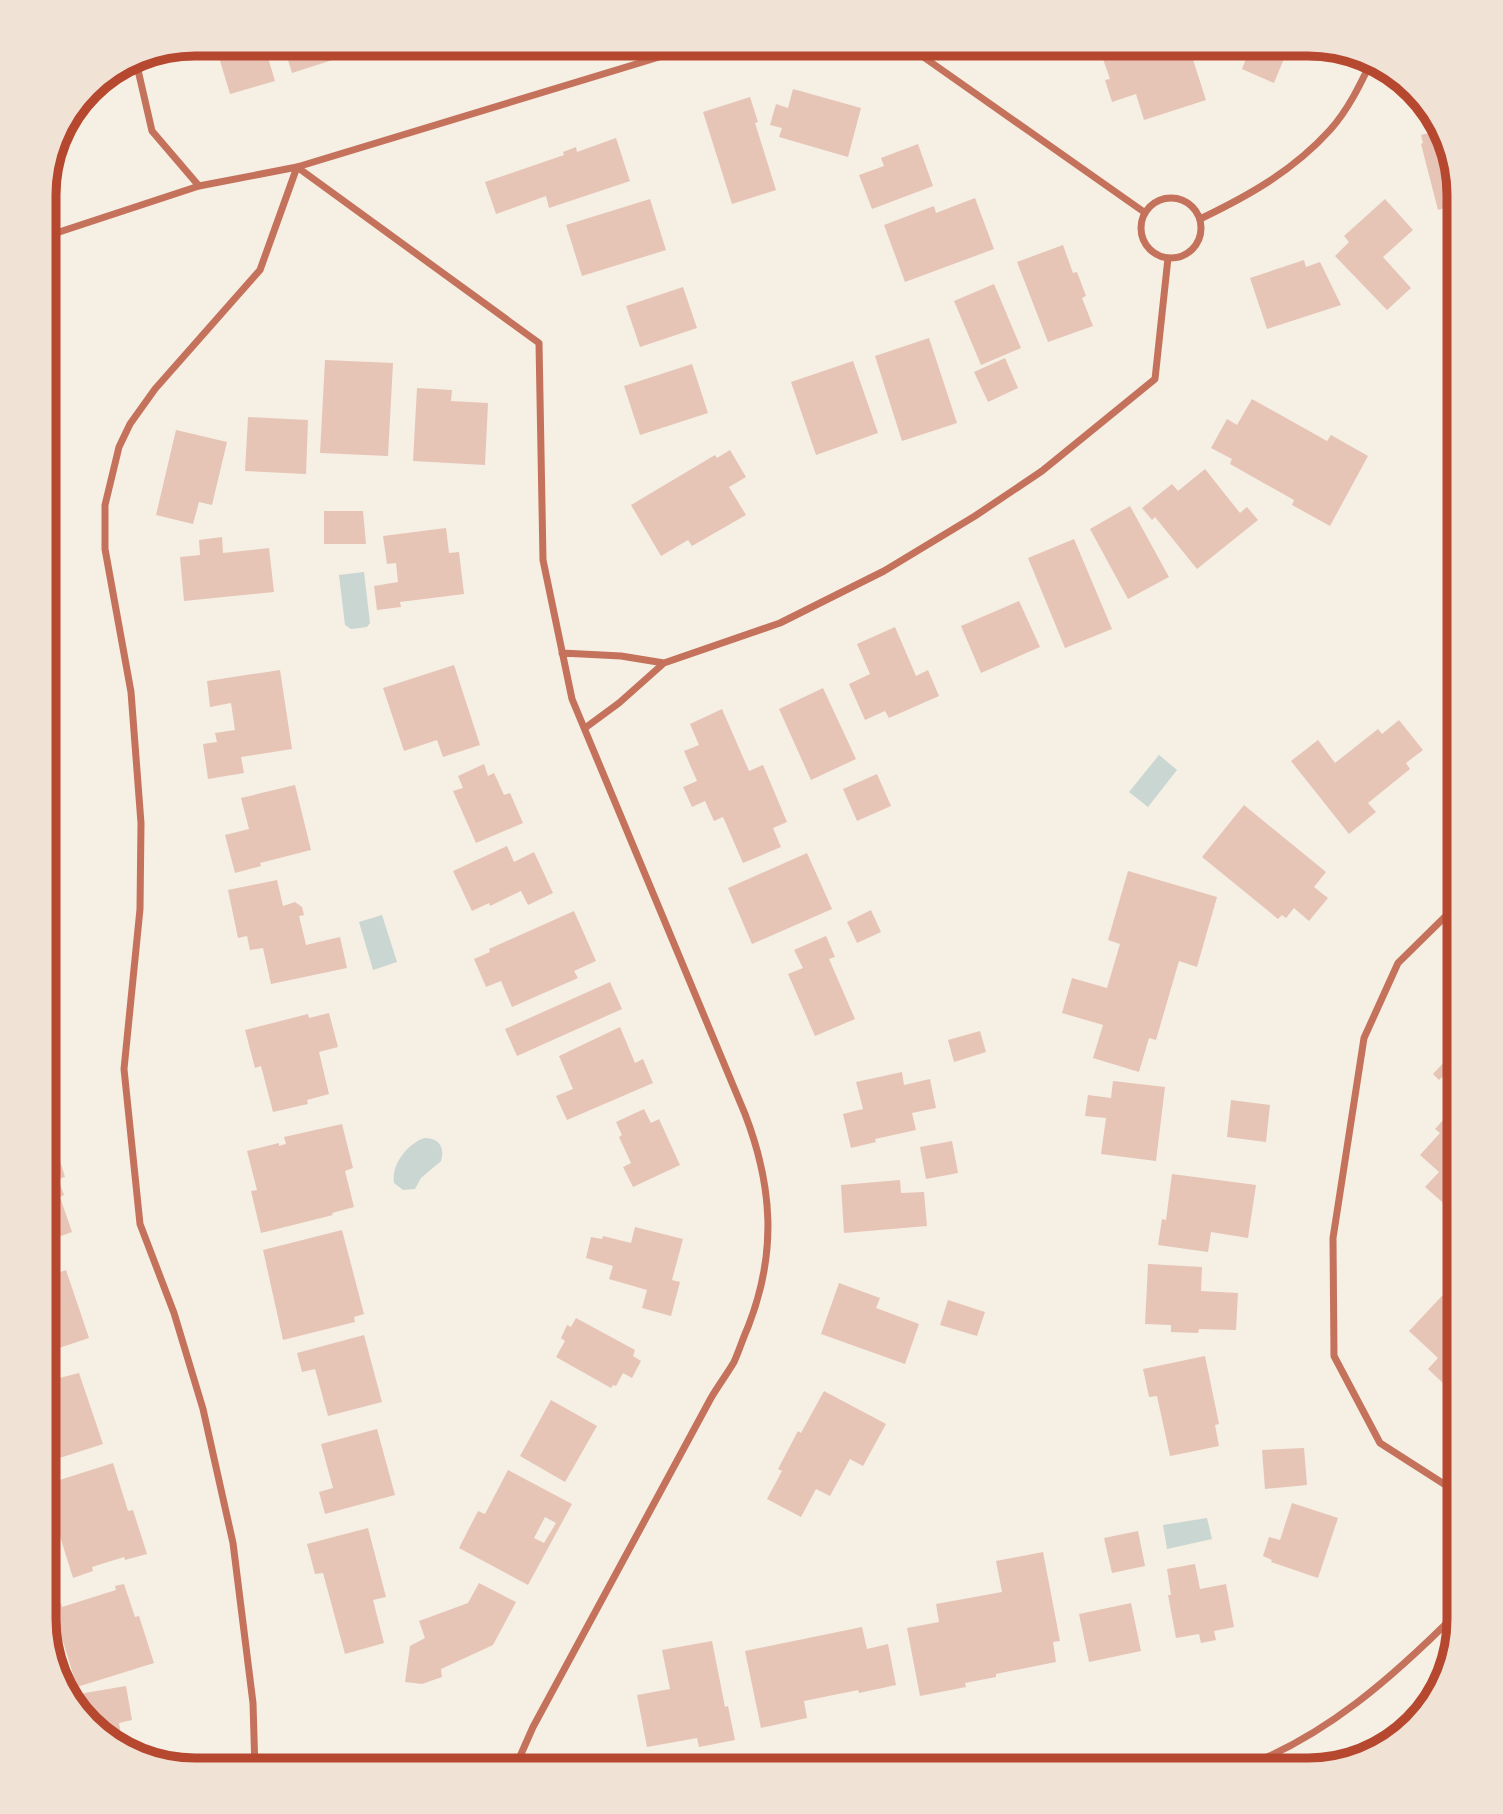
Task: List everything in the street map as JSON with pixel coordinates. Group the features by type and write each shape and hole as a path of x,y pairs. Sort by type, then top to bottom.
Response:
{"street":[{"path":"56,233 200,186 297,167 662,56"},
{"path":"922,56 1144,212"},
{"path":"138,69 152,131 200,186"},
{"path":"1200,219 1277,178 1330,130 1351,102 1367,70"},
{"path":"297,167 539,343 543,560 572,699 757,1145 768,1199 767,1255 760,1296 734,1361 711,1398 540,1715 520,1758"},
{"path":"255,1758 253,1703 233,1543 203,1409 174,1313 140,1224 124,1069 140,909 141,823 131,692 105,549 105,505 119,447 130,424 155,388 260,270 297,167"},
{"path":"1171,197 1187,202 1200,219 1199,240 1193,249 1183,255 1168,258 1153,253 1145,245 1141,235 1144,212 1151,204 1171,197"},
{"path":"585,728 619,703 664,663 780,623 884,571 975,516 1042,471 1155,379 1168,258"},
{"path":"562,653 621,656 664,663"},
{"path":"1447,915 1398,963 1364,1038 1333,1238 1335,1356 1380,1443 1447,1485"},
{"path":"1266,1758 1315,1734 1346,1712 1409,1661 1447,1623"}],"shaded area":[{"path":"364,572 370,623 367,627 351,629 345,625 339,575"},
{"path":"1159,755 1177,770 1148,807 1129,792"},
{"path":"382,915 397,962 373,970 359,922"},
{"path":"424,1138 440,1144 441,1161 421,1178 415,1189 403,1190 394,1183 395,1169 407,1150"},
{"path":"1207,1518 1212,1539 1167,1549 1163,1525"}],"building":[{"path":"219,56 268,56 275,81 230,94"},
{"path":"287,56 345,56 292,73"},
{"path":"1112,56 1192,56 1206,100 1144,120 1136,94 1112,102 1105,80 1110,79 1103,59"},
{"path":"1238,56 1285,56 1274,83 1242,69 1246,59"},
{"path":"793,89 861,108 848,157 779,137 782,128 770,125 776,104 788,108"},
{"path":"750,97 758,122 755,123 776,190 732,204 703,112"},
{"path":"1432,132 1440,150 1446,177 1447,207 1438,210 1421,135"},
{"path":"616,138 630,181 549,208 546,196 496,214 485,182 564,155 563,152 576,147 577,152"},
{"path":"918,144 933,186 872,209 859,175 884,166 881,158"},
{"path":"975,198 994,249 905,282 884,225 934,206 936,213"},
{"path":"650,199 666,250 582,276 566,225"},
{"path":"1385,199 1413,230 1383,257 1411,288 1387,310 1335,256 1349,242 1344,236"},
{"path":"1063,245 1073,273 1077,272 1086,296 1082,298 1093,326 1048,342 1017,262"},
{"path":"1304,260 1306,267 1320,262 1341,305 1267,329 1250,278"},
{"path":"994,284 1021,348 981,365 954,301"},
{"path":"683,287 697,328 640,347 626,306"},
{"path":"929,338 957,423 902,441 875,356"},
{"path":"1005,358 1018,388 988,402 974,372"},
{"path":"325,360 393,363 388,456 320,453"},
{"path":"853,361 878,433 816,455 791,382"},
{"path":"692,364 708,413 640,435 624,386"},
{"path":"417,388 452,390 451,401 488,403 485,465 413,461"},
{"path":"1252,399 1327,441 1331,435 1368,456 1330,526 1292,505 1294,500 1230,464 1232,459 1211,448 1227,419 1237,425"},
{"path":"248,417 308,420 306,474 245,471"},
{"path":"176,430 227,442 212,505 199,502 193,524 156,515"},
{"path":"730,450 746,477 729,487 746,515 692,546 688,540 661,556 631,505 715,455 717,458"},
{"path":"1205,469 1240,513 1247,507 1258,520 1197,569 1155,517 1152,520 1142,508 1172,484 1178,491"},
{"path":"1130,506 1169,577 1128,599 1090,529"},
{"path":"324,511 363,511 366,544 324,544"},
{"path":"446,528 449,553 459,552 464,594 400,602 401,607 377,610 374,586 398,582 396,563 387,564 383,536"},
{"path":"222,537 223,553 269,548 274,592 184,601 180,557 200,555 199,540"},
{"path":"1074,539 1112,629 1065,648 1028,558"},
{"path":"1019,601 1040,647 981,673 961,626"},
{"path":"895,627 916,676 928,670 939,696 889,718 885,711 865,720 849,684 870,674 857,644"},
{"path":"454,665 480,745 443,757 437,740 404,751 383,688"},
{"path":"280,670 292,749 241,757 244,773 208,779 203,744 217,742 215,733 235,730 231,703 210,707 207,681"},
{"path":"823,688 856,759 811,780 779,709"},
{"path":"722,709 749,771 763,765 787,822 773,828 781,847 743,863 723,817 714,821 705,801 692,807 683,787 697,781 684,751 699,745 690,724"},
{"path":"1399,720 1423,750 1406,763 1410,769 1368,803 1376,812 1349,834 1291,761 1318,740 1335,763 1378,729 1382,734"},
{"path":"484,764 488,776 494,773 504,795 510,793 523,823 476,843 453,791 463,788 458,776"},
{"path":"877,774 891,806 857,821 843,789"},
{"path":"295,785 311,850 260,863 261,866 235,873 225,835 249,829 241,798"},
{"path":"1244,805 1326,872 1314,887 1328,898 1309,921 1294,908 1286,918 1282,915 1278,919 1202,857"},
{"path":"507,846 514,862 534,852 553,893 528,905 521,891 490,906 489,903 472,911 453,871"},
{"path":"807,853 832,909 752,944 728,888"},
{"path":"1128,871 1217,897 1197,967 1179,961 1156,1040 1149,1038 1139,1072 1093,1058 1103,1025 1062,1013 1072,978 1107,988 1120,944 1108,940"},
{"path":"277,880 283,906 295,902 302,907 304,915 299,916 306,945 340,937 347,968 271,984 263,948 250,950 247,936 238,938 228,890"},
{"path":"871,910 881,932 857,943 847,922"},
{"path":"574,911 596,961 574,971 578,978 512,1007 501,981 486,987 474,959 490,952 489,949"},
{"path":"826,936 835,957 829,959 855,1019 815,1036 788,974 803,968 794,950"},
{"path":"610,982 622,1009 517,1056 505,1029"},
{"path":"329,1013 338,1047 319,1052 329,1094 307,1100 308,1104 273,1112 261,1066 255,1068 245,1030 308,1014 309,1018"},
{"path":"620,1027 635,1063 643,1059 653,1083 567,1120 556,1096 573,1089 559,1056"},
{"path":"980,1031 986,1052 954,1062 948,1040"},
{"path":"1447,1059 1447,1082 1442,1077 1439,1080 1433,1074"},
{"path":"902,1072 904,1085 930,1079 936,1108 912,1113 916,1130 875,1139 876,1142 851,1148 843,1114 863,1109 856,1082"},
{"path":"1113,1081 1165,1087 1156,1161 1101,1154 1106,1118 1085,1116 1088,1095 1111,1098"},
{"path":"1231,1100 1270,1105 1266,1142 1227,1137"},
{"path":"644,1109 651,1123 659,1119 680,1165 633,1187 623,1167 631,1163 619,1137 622,1135 616,1122"},
{"path":"1447,1116 1447,1206 1425,1187 1439,1172 1420,1155 1440,1133 1435,1129"},
{"path":"342,1124 353,1168 345,1171 354,1207 261,1233 251,1191 257,1190 247,1151 279,1143 279,1146 286,1144 284,1137"},
{"path":"952,1141 958,1173 926,1179 920,1147"},
{"path":"56,1148 65,1177 58,1179 64,1195 60,1197 72,1232 56,1238"},
{"path":"1172,1174 1256,1185 1248,1238 1211,1232 1208,1252 1158,1245 1162,1219 1166,1220"},
{"path":"900,1180 901,1193 924,1192 927,1226 844,1233 841,1185"},
{"path":"635,1227 683,1239 672,1280 680,1282 671,1316 642,1308 647,1290 609,1279 613,1266 586,1258 591,1237 602,1239 603,1236 631,1243"},
{"path":"342,1230 364,1314 354,1317 355,1322 283,1340 263,1250"},
{"path":"1148,1264 1202,1267 1201,1291 1238,1293 1236,1330 1199,1329 1198,1333 1171,1332 1171,1325 1145,1324"},
{"path":"66,1270 89,1338 56,1349 56,1274"},
{"path":"839,1283 880,1298 876,1308 919,1324 905,1364 821,1334"},
{"path":"1447,1291 1447,1387 1428,1369 1438,1358 1409,1331"},
{"path":"948,1300 985,1312 977,1336 940,1325"},
{"path":"576,1318 635,1350 633,1356 641,1361 632,1378 623,1373 616,1386 611,1388 556,1357 565,1341 561,1338 567,1325 571,1327"},
{"path":"364,1335 382,1402 328,1416 315,1369 302,1372 297,1353"},
{"path":"1205,1356 1219,1424 1215,1425 1219,1446 1170,1456 1157,1396 1149,1397 1143,1369"},
{"path":"79,1373 103,1444 56,1459 56,1379"},
{"path":"824,1391 886,1424 863,1466 850,1459 830,1496 816,1489 801,1517 767,1499 782,1471 778,1469 798,1431 801,1433"},
{"path":"551,1400 597,1426 565,1482 520,1456"},
{"path":"377,1429 395,1495 325,1514 319,1492 333,1488 321,1444"},
{"path":"1304,1448 1307,1485 1265,1489 1262,1450"},
{"path":"113,1463 128,1511 133,1510 147,1554 125,1560 124,1557 92,1567 93,1571 73,1578 56,1523 56,1481"},
{"path":"508,1470 572,1504 528,1585 459,1548 478,1511 485,1514","holes":["545,1517 556,1523 544,1543 534,1538"]},
{"path":"1292,1503 1338,1518 1318,1578 1271,1562 1272,1560 1263,1556 1269,1537 1280,1540"},
{"path":"368,1528 386,1597 373,1600 384,1643 345,1654 323,1573 315,1574 307,1544"},
{"path":"1138,1531 1145,1566 1112,1573 1104,1538"},
{"path":"1043,1552 1060,1641 1053,1642 1056,1662 996,1674 996,1677 965,1683 966,1687 920,1696 907,1628 939,1622 936,1604 1002,1592 996,1561"},
{"path":"1195,1564 1200,1589 1226,1584 1234,1627 1214,1631 1216,1640 1201,1643 1199,1634 1176,1638 1168,1595 1171,1595 1167,1569"},
{"path":"479,1583 516,1602 493,1645 441,1669 442,1677 422,1684 405,1682 410,1646 425,1638 419,1621 468,1603"},
{"path":"124,1584 135,1617 139,1616 154,1663 77,1687 56,1619 56,1605 61,1603 62,1607 116,1590 115,1586"},
{"path":"1131,1603 1141,1651 1089,1662 1079,1614"},
{"path":"862,1627 867,1649 888,1644 896,1685 804,1701 807,1718 761,1728 745,1651"},
{"path":"712,1641 725,1707 728,1706 735,1740 699,1747 697,1738 647,1747 637,1695 670,1689 662,1650"},
{"path":"126,1686 132,1720 119,1723 121,1737 103,1723 78,1694"}]}
